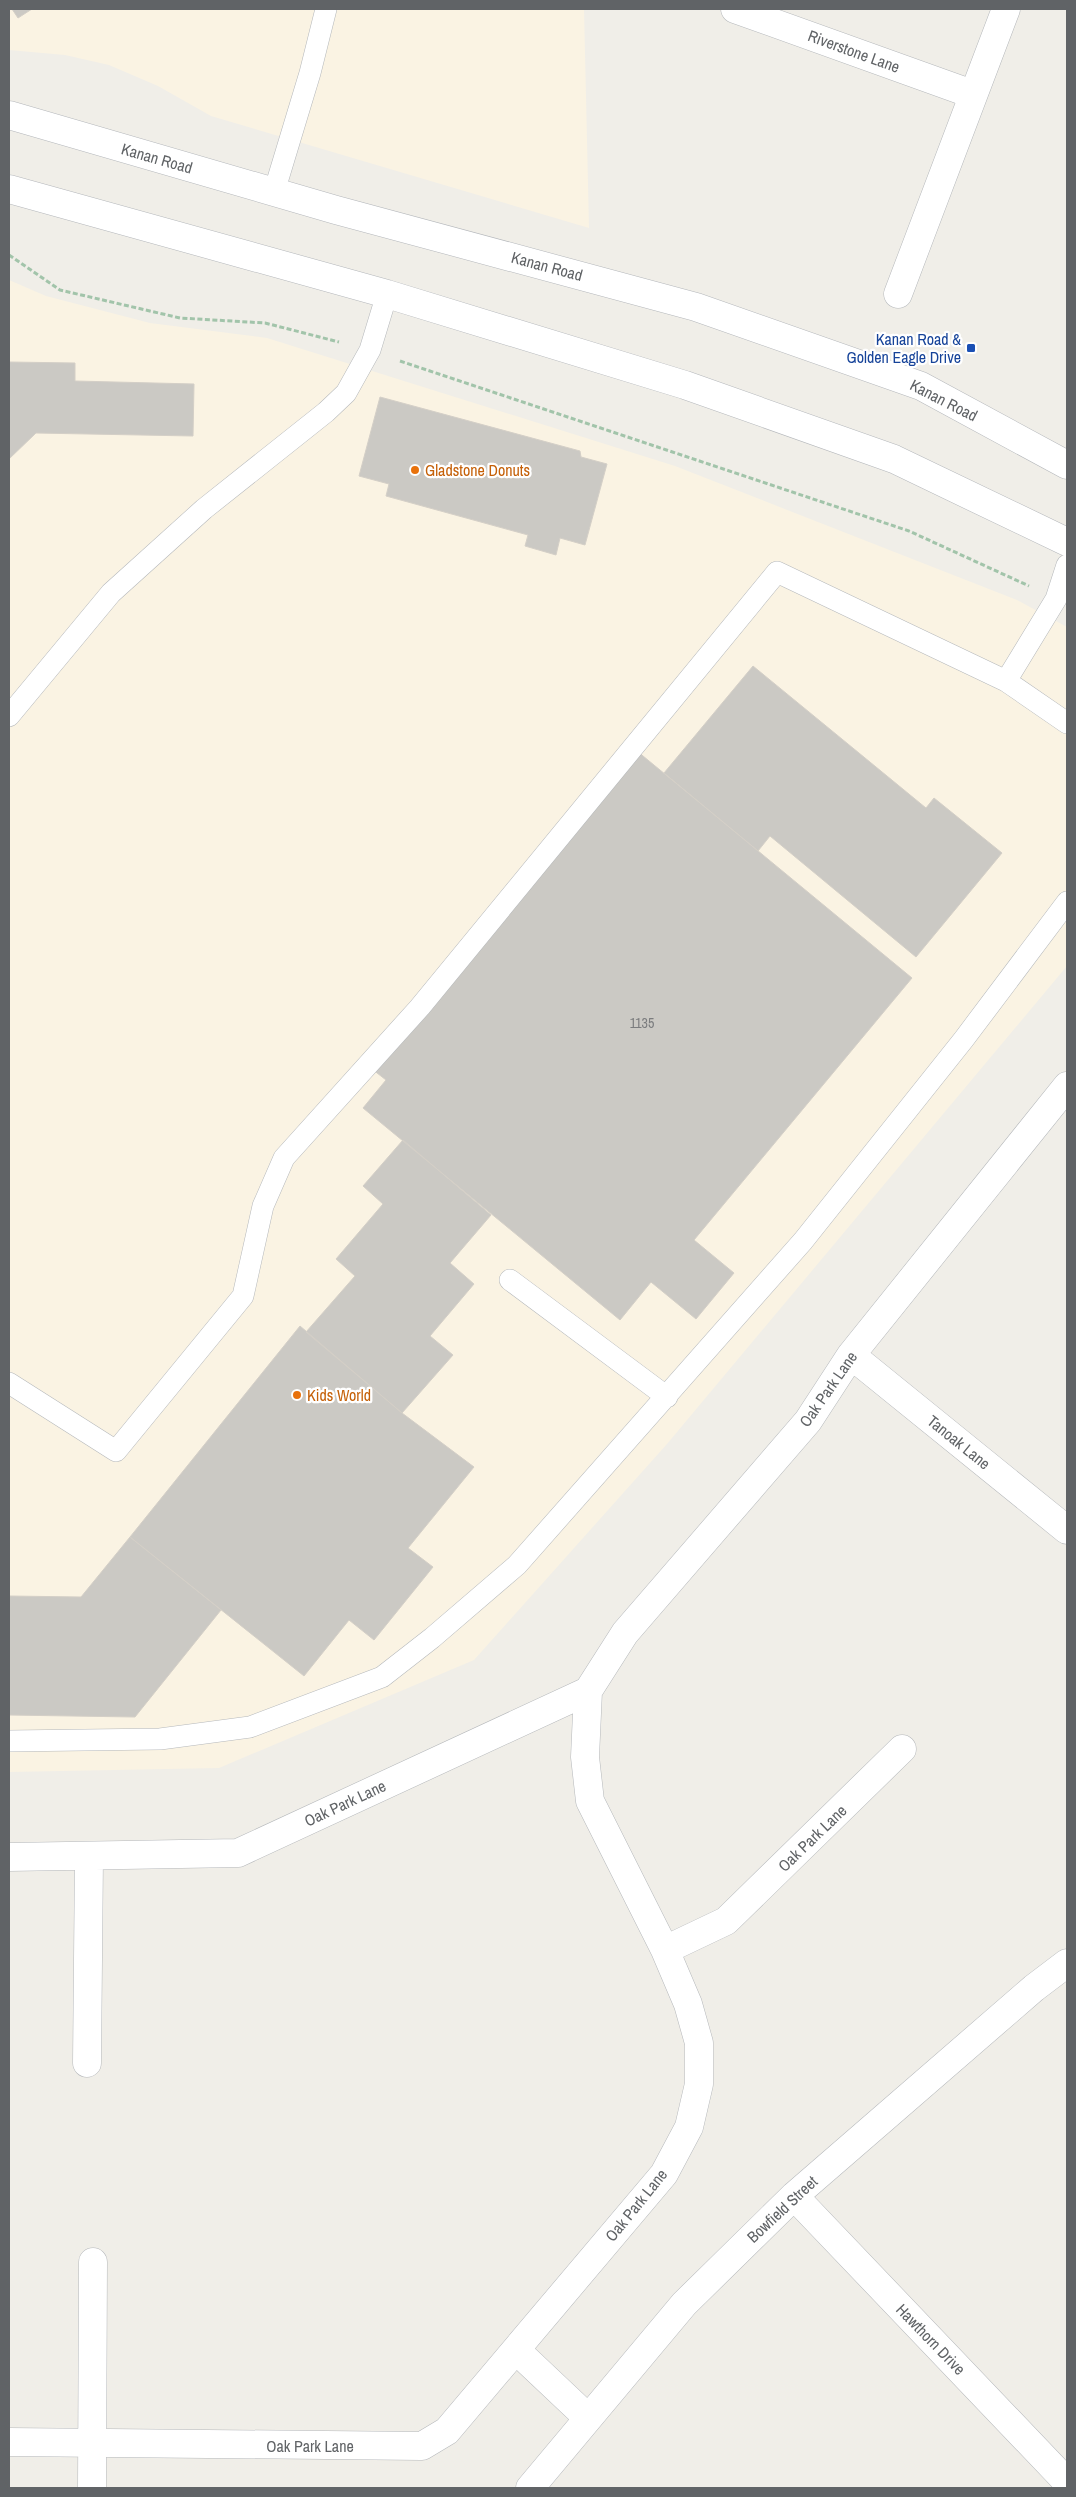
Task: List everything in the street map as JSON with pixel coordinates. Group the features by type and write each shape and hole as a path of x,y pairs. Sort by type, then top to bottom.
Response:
{"street":[{"name":"Riverstone Lane","path":"735,9 972,94"},
{"path":"898,294 972,94 1006,9"},
{"name":"Kanan Road","path":"9,115 274,192 696,306 921,386 1067,464"},
{"path":"9,189 387,294 685,385 894,459 1067,542"},
{"name":"Oak Park Lane","path":"9,2442 422,2446 447,2431 664,2174 689,2127 699,2084 699,2043 688,2004 665,1950 590,1801 585,1757 588,1691 625,1633 808,1421 851,1355 1067,1086"},
{"name":"Tanoak Lane","path":"851,1355 1067,1530"},
{"name":"Oak Park Lane","path":"9,1857 238,1853 588,1691"},
{"name":"Oak Park Lane","path":"665,1950 726,1922 902,1749"},
{"path":"87,2064 88,1857"},
{"name":"Bowfield Street","path":"530,2488 684,2304 794,2196 1026,1995 1067,1963"},
{"name":"Hawthorn Drive","path":"794,2196 1067,2482"},
{"path":"92,2488 93,2262"},
{"path":"516,2350 588,2418"}],"lane":[{"path":"274,192 308,82 326,9"},
{"path":"9,716 111,593 204,510 326,412 346,393 370,350 387,294"},
{"path":"1006,680 1056,598 1067,565"},
{"path":"9,1382 116,1452 243,1296 263,1206 284,1158 420,1007 776,572 1006,680 1067,723"},
{"path":"9,1740 160,1739 250,1727 382,1677 432,1638 518,1565 803,1241 964,1039 1067,902"},
{"path":"510,1280 667,1397"}],"path":[{"path":"9,255 60,290 180,318 265,323 370,350 910,531 1056,598"}],"shaded area":[{"path":"9,9 584,9 589,228 211,116 158,86 109,65 65,55 9,50"},
{"path":"9,280 46,296 150,323 267,338 675,466 1017,600 1067,627 1067,966 667,1444 474,1660 219,1768 9,1772"}],"building":[{"path":"12,9 32,9 18,18"},
{"path":"9,362 75,363 75,381 194,384 193,436 36,433 9,459"},
{"path":"380,397 580,451 581,457 607,464 585,545 560,538 556,555 525,546 528,535 386,496 389,484 359,476"},
{"path":"753,666 926,808 934,798 1002,853 916,957 770,836 758,851 664,773"},
{"path":"637,751 912,978 694,1240 734,1273 696,1319 651,1282 620,1320 363,1108 386,1080 372,1069"},
{"path":"403,1140 491,1215 450,1263 474,1284 430,1336 453,1355 402,1413 306,1332 355,1276 336,1259 383,1204 363,1186"},
{"path":"300,1326 402,1413 474,1467 408,1548 433,1567 374,1640 349,1620 304,1676 130,1537"},
{"path":"130,1537 221,1610 135,1717 9,1715 9,1596 81,1597"}],"place":[{"name":"Kanan Road & Golden Eagle Drive","path":"971,348"},
{"name":"Gladstone Donuts","path":"415,470"},
{"name":"Kids World","path":"297,1395"}]}
